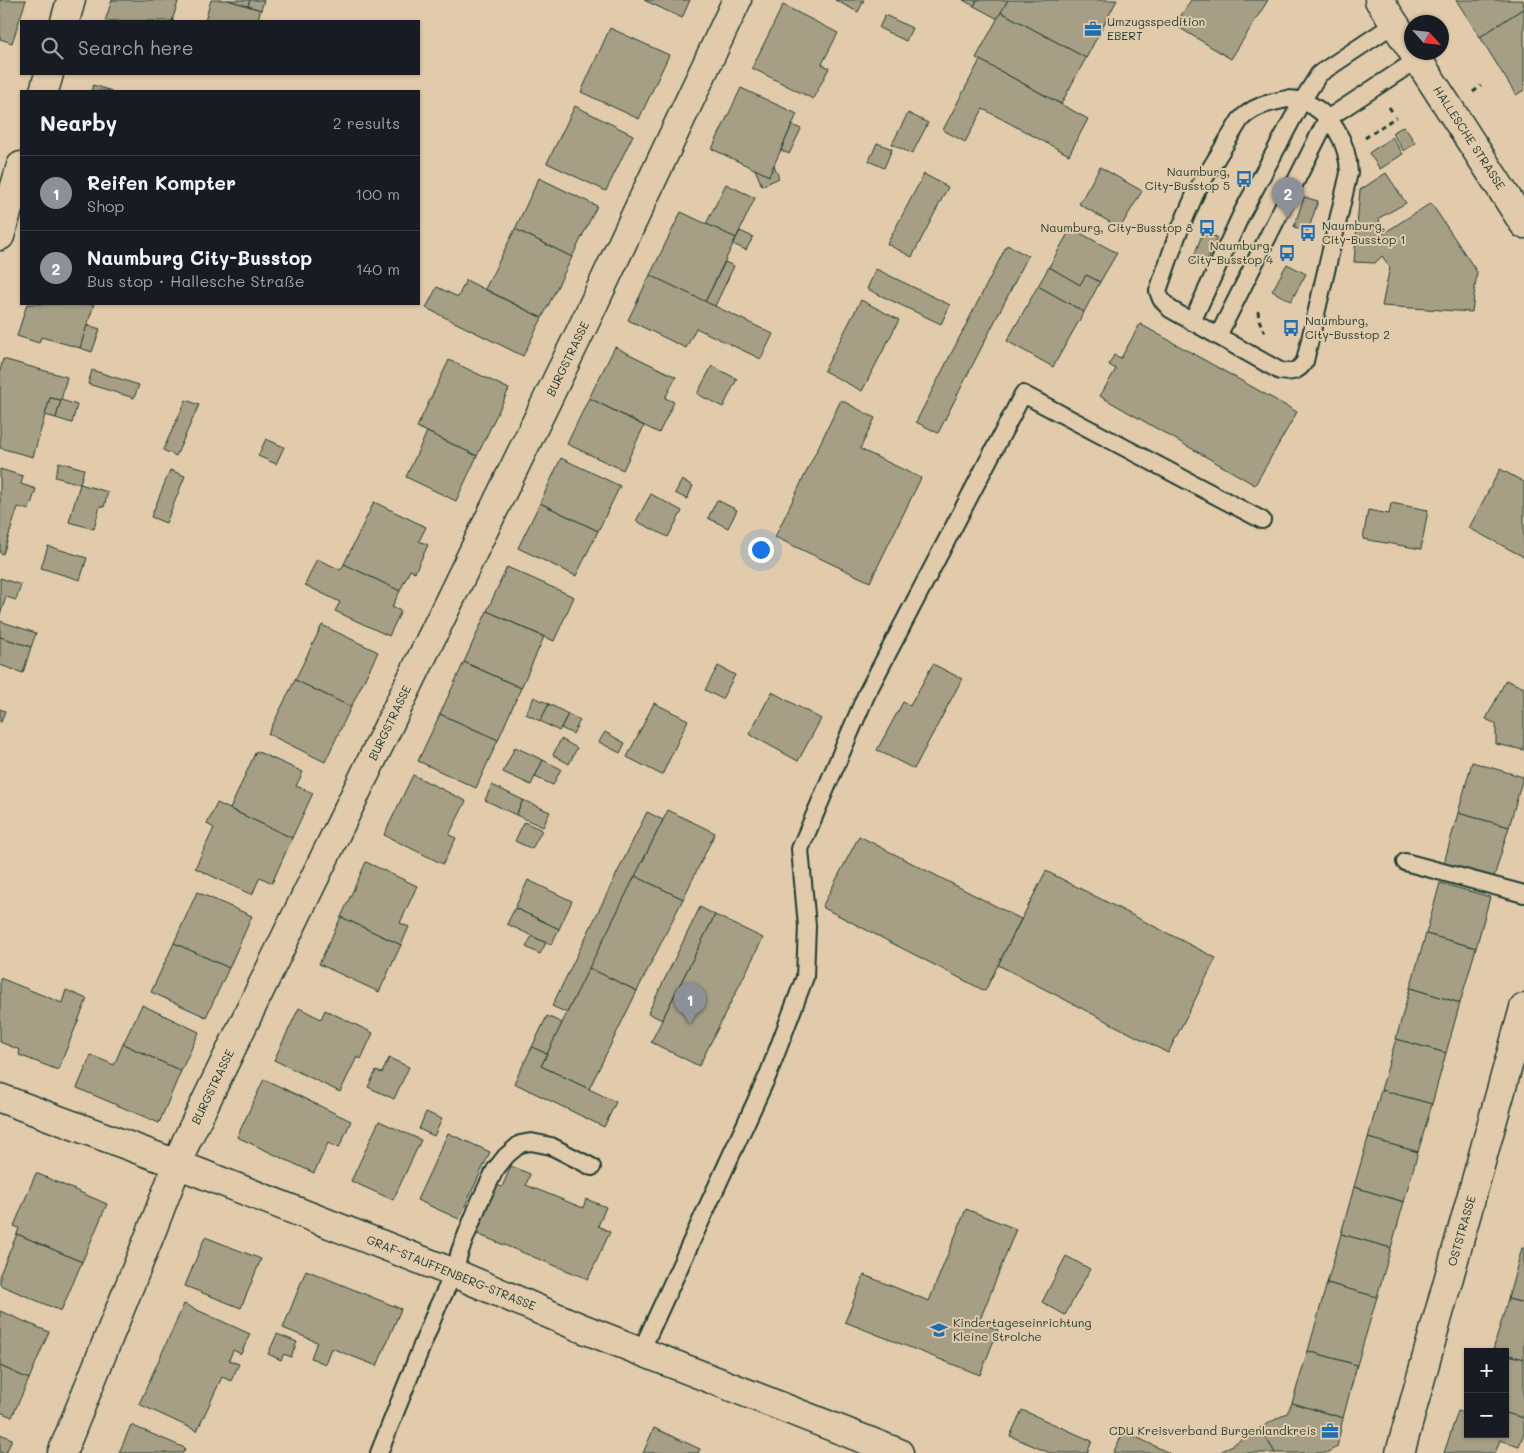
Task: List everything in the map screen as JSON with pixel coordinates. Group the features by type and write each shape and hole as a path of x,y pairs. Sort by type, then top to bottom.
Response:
{"street":[{"path":"65,20 71,0"},
{"name":"BURGSTRASSE","path":"62,1453 186,1142 586,320 737,0"},
{"name":"HALLESCHE STRASSE","path":"1379,0 1404,39"},
{"name":"HALLESCHE STRASSE","path":"1418,60 1524,224"},
{"path":"44,90 49,75"},
{"path":"0,236 20,169"},
{"name":"OSTSTRASSE","path":"1400,1453 1524,1008"},
{"name":"GRAF-STAUFFENBERG-STRASSE","path":"0,1098 177,1164 454,1273 579,1327 899,1453"}],"lane":[{"path":"1192,322 1242,213 1302,101 1319,74 1394,24"},
{"path":"1218,336 1327,119 1406,60"},
{"path":"1287,99 1302,101 1318,110 1327,119 1341,136 1346,147 1349,173 1305,361 1300,368 1294,371 1280,371 1170,310 1161,299 1158,290 1174,244 1196,192 1224,144 1246,113 1260,105 1287,99"},
{"path":"641,1351 768,1076 805,977 807,926 800,849 867,693 1023,394 1262,520"},
{"path":"1405,862 1524,894"},
{"path":"379,1453 437,1308 454,1273 460,1251 494,1170 520,1144 531,1142 551,1146 592,1166"}],"building":[{"path":"0,0 26,0 12,43 0,39"},
{"path":"112,0 173,0 178,2 172,20 105,20"},
{"path":"211,0 228,0 261,10 257,20 205,20"},
{"path":"228,0 250,0 248,6"},
{"path":"250,0 264,0 261,10 248,6"},
{"path":"644,0 690,0 682,18"},
{"path":"835,0 864,0 858,12"},
{"path":"963,0 977,0 974,6"},
{"path":"977,0 1008,0 998,19 974,6"},
{"path":"1008,0 1117,0 1086,58 1001,12"},
{"path":"1191,0 1268,0 1231,59 1175,25"},
{"path":"1456,0 1523,0 1524,8 1480,37"},
{"path":"783,5 838,33 822,64 829,68 813,99 752,68"},
{"path":"1524,8 1524,90 1516,95 1480,37"},
{"path":"1001,12 1086,58 1061,104 976,58"},
{"path":"885,15 912,28 906,41 879,28"},
{"path":"610,28 669,55 639,119 581,92"},
{"path":"980,60 1088,119 1069,155 983,109 965,142 943,130"},
{"path":"93,85 109,90 91,90"},
{"path":"741,88 797,114 769,176 712,149"},
{"path":"575,106 633,135 606,191 547,163"},
{"path":"908,113 928,123 912,154 892,144"},
{"path":"792,125 801,129 789,154 781,150"},
{"path":"1404,126 1415,143 1404,151 1392,133"},
{"path":"1392,137 1403,154 1380,169 1369,153"},
{"path":"877,143 892,149 884,168 869,161"},
{"path":"774,165 779,178 762,186 755,169 769,176"},
{"path":"1100,167 1142,191 1120,228 1079,204"},
{"path":"1386,173 1406,203 1379,218 1384,233 1431,203 1477,272 1472,312 1382,306 1390,267 1382,256 1375,263 1354,262 1360,190"},
{"path":"924,174 948,187 912,257 887,244"},
{"path":"539,178 597,206 572,257 515,229"},
{"path":"726,184 755,198 736,238 706,224"},
{"path":"1304,197 1318,201 1308,231 1294,227"},
{"path":"681,212 736,238 705,302 650,275"},
{"path":"1071,228 1117,253 1100,282 1086,275 1080,285 1049,267"},
{"path":"515,229 572,257 542,318 485,289"},
{"path":"740,231 753,237 746,250 733,244"},
{"path":"1203,232 1217,237 1206,266 1192,261"},
{"path":"1007,245 1028,256 938,433 916,422"},
{"path":"725,262 734,266 715,306 705,302"},
{"path":"1287,264 1306,274 1291,301 1272,291"},
{"path":"1049,267 1080,285 1086,275 1100,282 1084,312 1038,286"},
{"path":"876,269 950,305 941,324 867,289"},
{"path":"650,275 773,334 761,359 696,328 686,348 628,320"},
{"path":"466,280 542,318 523,356 426,308 437,287 458,297"},
{"path":"1038,286 1084,312 1053,367 1007,341"},
{"path":"861,300 899,320 862,391 824,371"},
{"path":"27,305 94,305 80,348 41,337 39,343 17,336"},
{"path":"1140,324 1297,412 1255,485 1100,396 1116,369 1109,365 1114,355 1121,358"},
{"path":"87,325 100,329 92,352 80,348"},
{"path":"615,347 676,377 665,398 674,402 659,433 589,398"},
{"path":"3,359 67,377 61,400 50,398 33,457 0,448 0,371"},
{"path":"449,360 509,389 477,456 417,427"},
{"path":"712,366 737,379 723,407 697,394"},
{"path":"92,370 139,385 134,398 88,384"},
{"path":"50,398 61,400 56,418 45,415"},
{"path":"589,398 644,426 623,470 567,444"},
{"path":"61,400 77,405 72,423 56,418"},
{"path":"186,400 199,405 176,456 163,450"},
{"path":"841,400 875,418 860,449 921,478 870,582 775,537"},
{"path":"427,432 477,456 456,501 406,477"},
{"path":"266,439 284,447 276,464 258,456"},
{"path":"561,458 620,486 598,531 540,503"},
{"path":"59,462 84,469 80,484 55,477"},
{"path":"0,469 23,476 21,484 36,489 29,510 18,507 3,554 0,553"},
{"path":"1500,469 1524,482 1524,557 1469,528"},
{"path":"170,470 185,476 166,523 151,517"},
{"path":"682,480 693,486 687,499 675,493"},
{"path":"80,484 108,492 104,507 100,506 94,529 69,522"},
{"path":"651,494 682,511 668,537 636,521"},
{"path":"717,500 737,510 728,528 708,518"},
{"path":"374,502 426,527 419,541 428,545 415,572 410,570 400,591 344,564"},
{"path":"540,503 598,531 576,576 518,548"},
{"path":"1391,503 1428,510 1421,549 1363,539 1368,510 1389,514"},
{"path":"48,546 87,558 80,580 41,568"},
{"path":"317,559 341,570 344,564 400,591 392,607 401,611 389,636 335,611 340,602 305,585"},
{"path":"507,567 574,597 554,641 487,611"},
{"path":"0,578 21,585 16,600 6,597 0,615"},
{"path":"487,611 544,637 521,688 464,662"},
{"path":"0,621 36,633 31,647 0,637"},
{"path":"322,625 378,652 351,707 295,680"},
{"path":"0,637 31,647 23,673 0,665"},
{"path":"464,662 521,688 498,740 440,714"},
{"path":"933,664 962,679 914,769 877,750 903,702 910,706"},
{"path":"718,666 735,675 722,699 705,690"},
{"path":"295,680 351,707 325,762 268,734"},
{"path":"1506,680 1524,688 1524,750 1496,744 1496,724 1486,719"},
{"path":"772,692 821,719 798,761 749,734"},
{"path":"534,697 549,704 540,721 526,714"},
{"path":"654,703 688,720 662,775 627,757"},
{"path":"549,704 568,714 559,731 540,721"},
{"path":"0,709 5,711 1,722 0,722"},
{"path":"440,714 498,740 476,788 418,761"},
{"path":"568,714 580,720 573,734 561,728"},
{"path":"605,732 625,743 620,753 599,742"},
{"path":"561,739 577,748 569,764 553,755"},
{"path":"515,747 543,760 531,785 503,772"},
{"path":"256,751 303,772 296,786 313,793 292,838 230,809"},
{"path":"543,760 561,769 553,785 535,777"},
{"path":"1472,762 1523,777 1509,827 1458,813"},
{"path":"413,775 466,801 449,835 456,838 443,864 384,835"},
{"path":"492,785 523,800 516,815 485,800"},
{"path":"523,800 550,812 543,827 516,815"},
{"path":"217,803 292,838 272,883 260,877 252,895 195,868 214,828 207,824"},
{"path":"668,810 715,833 683,899 635,876"},
{"path":"647,812 663,820 567,1013 552,1006"},
{"path":"1458,813 1509,827 1494,877 1444,863"},
{"path":"524,822 542,830 532,849 515,841"},
{"path":"859,836 1021,919 985,991 822,907"},
{"path":"366,862 417,886 400,923 409,927 401,945 341,917"},
{"path":"1046,871 1216,958 1168,1053 998,965"},
{"path":"635,876 683,899 637,991 589,968"},
{"path":"528,880 572,901 559,929 515,908"},
{"path":"1440,883 1490,897 1476,948 1426,934"},
{"path":"197,892 252,916 229,968 174,943"},
{"path":"700,907 715,915 662,1020 648,1013"},
{"path":"515,908 559,929 551,945 507,924"},
{"path":"715,915 763,938 699,1066 651,1042"},
{"path":"341,917 401,945 379,992 319,964"},
{"path":"1426,934 1476,948 1460,1003 1410,988"},
{"path":"532,936 546,943 540,954 526,947"},
{"path":"174,943 229,968 206,1017 151,992"},
{"path":"589,968 637,991 589,1089 541,1066"},
{"path":"0,978 62,1003 66,990 87,999 58,1070 19,1055 20,1050 0,1042"},
{"path":"1410,988 1460,1003 1446,1053 1396,1039"},
{"path":"142,1005 199,1032 181,1071 123,1044"},
{"path":"299,1008 321,1019 325,1010 373,1033 361,1059 357,1057 340,1092 274,1060"},
{"path":"547,1016 562,1023 547,1054 532,1047"},
{"path":"1396,1039 1446,1053 1432,1104 1381,1090"},
{"path":"123,1044 181,1071 159,1123 77,1088 91,1055 114,1065"},
{"path":"532,1047 547,1054 541,1066 616,1102 604,1127 514,1083"},
{"path":"389,1058 409,1067 394,1099 368,1087 376,1071 382,1073"},
{"path":"264,1079 351,1121 339,1148 328,1143 314,1173 237,1137"},
{"path":"1381,1090 1432,1104 1418,1152 1368,1138"},
{"path":"426,1112 442,1119 434,1136 419,1129"},
{"path":"379,1121 421,1140 393,1200 351,1181"},
{"path":"448,1133 490,1152 459,1219 417,1200"},
{"path":"1368,1138 1418,1152 1404,1202 1354,1187"},
{"path":"511,1166 530,1174 526,1185 583,1208 586,1199 606,1207 598,1226 610,1232 588,1279 472,1232 492,1183 502,1187"},
{"path":"36,1173 107,1204 82,1262 17,1234 19,1228 14,1226"},
{"path":"1354,1187 1404,1202 1391,1248 1341,1234"},
{"path":"966,1209 1016,1229 979,1322 998,1330 980,1375 845,1322 864,1275 929,1301"},
{"path":"17,1234 82,1262 61,1311 0,1285 0,1274"},
{"path":"1341,1234 1391,1248 1377,1297 1327,1283"},
{"path":"205,1237 261,1259 241,1308 185,1286"},
{"path":"1522,1248 1524,1248 1524,1303 1508,1299"},
{"path":"1066,1256 1090,1269 1065,1315 1042,1302"},
{"path":"306,1270 401,1309 377,1366 331,1348 325,1364 311,1358 317,1342 283,1328"},
{"path":"1327,1283 1377,1297 1357,1365 1308,1351"},
{"path":"1508,1299 1524,1303 1524,1359 1509,1355 1509,1348 1494,1348"},
{"path":"184,1304 250,1334 241,1354 233,1350 229,1360 239,1364 231,1381 222,1377 197,1431 139,1404"},
{"path":"0,1311 49,1332 29,1379 0,1366"},
{"path":"277,1334 297,1342 291,1357 284,1354 281,1360 268,1354"},
{"path":"1308,1351 1357,1365 1343,1418 1292,1403"},
{"path":"1509,1355 1524,1359 1524,1418 1509,1414"},
{"path":"0,1366 29,1379 12,1417 0,1412"},
{"path":"1292,1403 1343,1418 1337,1447 1326,1453 1275,1453 1260,1428 1287,1413"},
{"path":"1022,1410 1092,1441 1087,1453 1050,1453 1010,1436"},
{"path":"1458,1411 1464,1413 1464,1438 1509,1438 1509,1414 1524,1418 1524,1433 1519,1446 1500,1440 1495,1453 1444,1453"},
{"path":"131,1425 185,1448 183,1453 119,1453"},
{"path":"654,1428 700,1449 698,1453 643,1453"},
{"path":"1260,1428 1275,1453 1219,1453"},
{"path":"1124,1431 1169,1453 1113,1453"},
{"path":"0,1434 12,1439 6,1453 0,1453"}],"place":[{"name":"Umzugsspedition EBERT","path":"1093,29"},
{"name":"Naumburg, City-Busstop 5","path":"1244,179"},
{"name":"Naumburg City-Busstop","path":"1288,218"},
{"name":"Naumburg, City-Busstop 8","path":"1207,228"},
{"name":"Naumburg, City-Busstop 1","path":"1308,233"},
{"name":"Naumburg, City-Busstop 4","path":"1287,253"},
{"name":"Naumburg, City-Busstop 2","path":"1291,328"},
{"name":"Reifen Kompter","path":"690,1024"},
{"name":"Kindertageseinrichtung Kleine Strolche","path":"939,1330"},
{"name":"CDU Kreisverband Burgenlandkreis","path":"1330,1431"}]}
